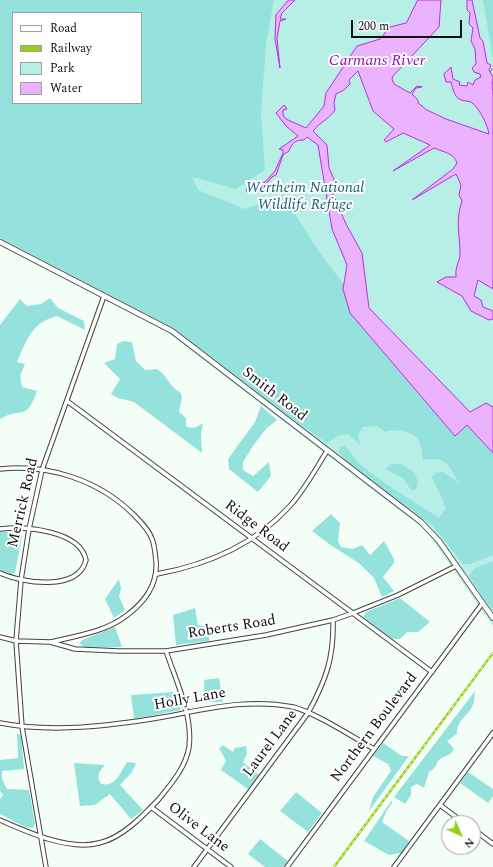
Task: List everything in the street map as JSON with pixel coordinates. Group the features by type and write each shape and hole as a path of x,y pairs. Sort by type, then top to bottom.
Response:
{"street":[{"name":"Smith Road","path":"0,242 172,331 421,522 439,541 493,618"},
{"name":"Merrick Road","path":"46,867 22,727 16,641 21,580 29,529 42,470 104,296"},
{"name":"Ridge Road","path":"67,401 432,672"},
{"path":"157,574 181,570 218,557 240,546 288,508 327,451"},
{"path":"0,469 16,468 42,470 59,473 80,480 110,496 129,510 148,531 153,540 157,574 142,603 125,617 108,627 50,642"},
{"path":"0,528 45,531 74,543 84,553 86,560 80,573 59,581 40,582 21,580 0,573"},
{"name":"Roberts Road","path":"0,637 16,641 50,642 76,649 93,651 166,651 266,635 333,620 398,595 456,566"},
{"name":"Northern Boulevard","path":"287,867 482,604"},
{"name":"Laurel Lane","path":"194,867 308,713 318,695 333,651 333,620"},
{"path":"0,820 41,836 85,845 98,844 116,836 151,808 180,771 186,758 189,736 186,713 166,651"},
{"name":"Holly Lane","path":"0,723 22,727 100,726 186,713 218,705 260,704 294,708 308,713 374,749"},
{"path":"394,867 493,733"},
{"path":"489,738 493,741"},
{"path":"440,805 453,815"},
{"name":"Olive Lane","path":"151,808 231,867"},
{"path":"481,835 493,844"}],"green space":[{"name":"Wertheim National Wildlife Refuge","path":"0,0 493,0 493,626 426,531 412,519 149,318 104,293 0,242"}],"shaded area":[{"path":"0,0 274,0 266,44 261,114 265,170 236,189 192,177 198,190 245,209 283,195 315,246 344,285 343,289 350,313 455,436 467,425 493,453 493,555 470,564 463,564 433,526 346,462 339,452 340,447 344,446 358,462 369,471 439,518 446,508 432,477 436,473 443,472 459,483 446,463 437,459 423,460 421,446 418,439 410,433 400,431 385,432 378,426 363,427 358,435 361,446 348,434 340,435 327,443 284,413 174,328 0,238"},
{"path":"483,0 493,0 493,59"},
{"path":"50,298 58,308 84,321 85,330 57,316 41,323 31,333 17,362 25,364 20,376 22,387 37,391 30,407 22,412 7,415 0,419 0,325 20,299 27,306 41,304"},
{"path":"123,341 132,342 136,361 145,370 157,369 164,375 173,387 181,393 182,398 179,412 186,418 186,426 194,428 203,423 201,434 202,453 134,402 118,398 111,394 120,379 104,363 115,359 117,344"},
{"path":"261,406 277,420 266,429 243,462 243,470 253,476 269,462 271,476 258,492 229,469 228,459 255,422"},
{"path":"392,464 401,464 415,473 418,483 416,489 411,490 403,478 385,469"},
{"path":"331,514 340,523 338,541 341,547 352,549 362,545 370,555 384,541 394,559 394,563 383,577 394,591 382,597 374,578 360,564 312,531"},
{"path":"17,531 22,536 15,573 11,574 0,570 0,532"},
{"path":"493,561 493,610 469,576 475,568"},
{"path":"119,579 121,589 119,596 125,610 114,618 105,599"},
{"path":"400,598 430,622 418,632 407,632 400,639 392,639 363,617 366,612"},
{"path":"195,608 198,625 209,627 209,641 176,645 173,615"},
{"path":"115,627 122,647 87,648 81,645 80,642 84,639"},
{"path":"219,678 223,702 205,702 204,680"},
{"path":"475,691 473,705 460,722 457,734 447,741 454,749 453,751 440,759 429,772 424,788 417,784 411,787 411,795 405,804 394,797"},
{"path":"175,692 181,710 134,719 131,695"},
{"path":"17,733 21,736 24,769 2,771 2,779 7,789 29,790 35,824 33,828 25,827 0,814 0,799 3,795 0,791 0,760 18,758"},
{"path":"383,743 402,756 409,756 369,811 373,797 391,771 388,764 373,756"},
{"path":"223,745 233,752 235,748 246,746 247,754 243,762 259,775 248,789 221,770 226,761 219,748"},
{"path":"127,762 136,763 132,772 120,785 143,810 131,819 110,794 95,805 80,806 74,763 105,765 98,776 101,784 106,784 114,781 120,775"},
{"path":"468,772 493,789 493,796 488,803 460,783"},
{"path":"296,792 322,813 308,832 280,811"},
{"path":"392,800 392,803 382,822 409,841 402,853 389,855 364,841"},
{"path":"260,839 288,861 283,867 265,867 248,854"}],"water":[{"path":"289,0 295,0 282,13 280,19 286,19 280,21 277,38 280,68 275,39 276,15"},
{"name":"Carmans River","path":"418,0 441,0 439,27 393,76 392,79 394,84 410,93 417,86 422,87 416,88 412,94 418,100 418,103 427,110 446,119 489,134 480,112 474,104 461,100 457,97 451,82 446,82 444,74 451,67 453,79 460,82 459,85 467,86 468,82 473,85 475,80 481,77 480,74 474,72 472,68 476,64 475,49 471,41 473,28 469,24 470,13 467,10 467,0 472,0 480,38 483,41 487,63 491,65 489,70 493,77 493,289 478,280 474,296 481,300 483,307 493,311 493,319 489,320 471,311 462,296 437,282 446,277 456,277 456,270 460,258 458,222 462,201 459,195 461,185 456,174 412,200 453,169 457,163 456,160 448,153 434,148 393,171 430,145 403,133 386,142 384,140 394,129 373,111 358,71 349,80 350,84 344,90 336,94 334,103 335,110 313,131 327,145 329,168 334,179 333,194 346,224 362,253 369,308 470,412 486,403 493,407 493,453 467,425 455,436 350,313 343,289 347,265 332,229 318,145 307,137 304,140 294,142 289,151 283,155 276,175 272,177 262,189 246,191 248,185 265,182 275,171 283,153 283,150 279,149 298,136 286,126 276,113 284,105 287,109 283,110 283,115 286,119 306,128 324,106 326,93 357,46 380,39 390,27 406,23"}],"waterway":[{"path":"490,72 493,68"}],"railway":[{"path":"334,867 493,653"}]}
